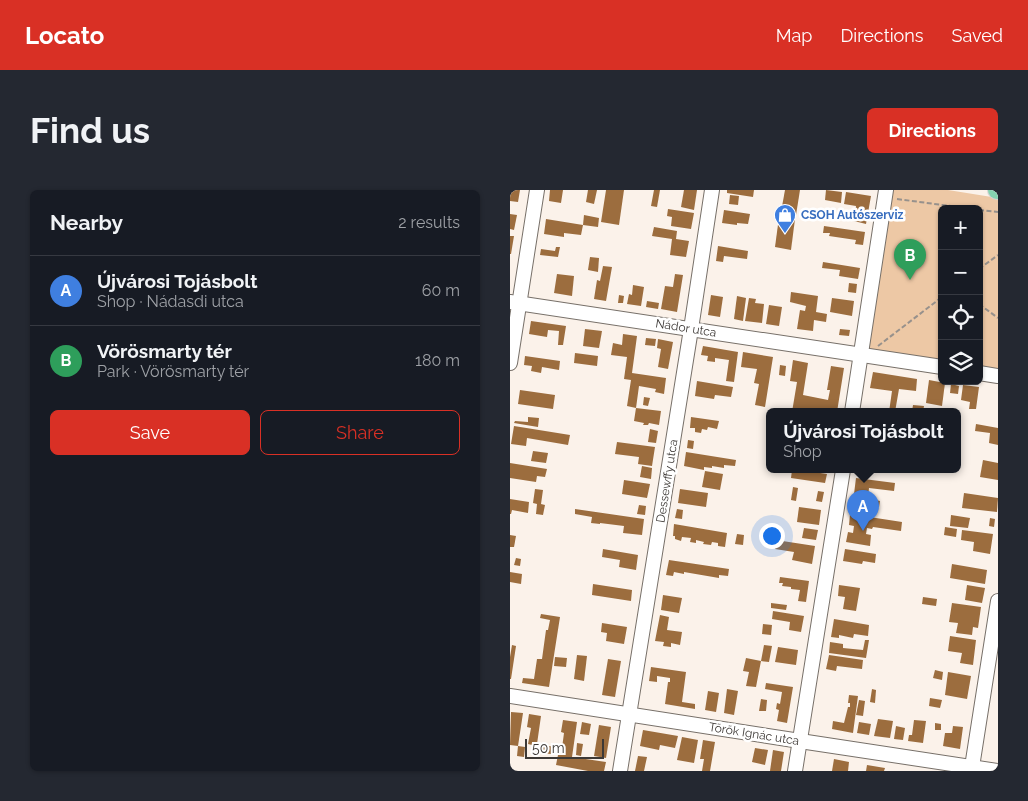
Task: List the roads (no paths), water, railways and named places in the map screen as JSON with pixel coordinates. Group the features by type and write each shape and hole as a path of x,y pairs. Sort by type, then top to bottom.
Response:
{"street":[{"path":"510,363 515,302 536,190"},
{"name":"Dessewffy utca","path":"620,771 692,329 712,190"},
{"path":"853,408 886,193"},
{"name":"Nádor utca","path":"515,302 938,366"},
{"path":"983,374 998,376"},
{"path":"795,771 843,473"},
{"path":"972,769 998,601"},
{"name":"Török Ignác utca","path":"510,696 972,769 998,771"}],"place":[{"name":"CSOH Autószerviz","path":"785,234"},
{"name":"Vörösmarty tér","path":"910,280"},
{"name":"Újvárosi Tojásbolt","path":"863,531"}]}
